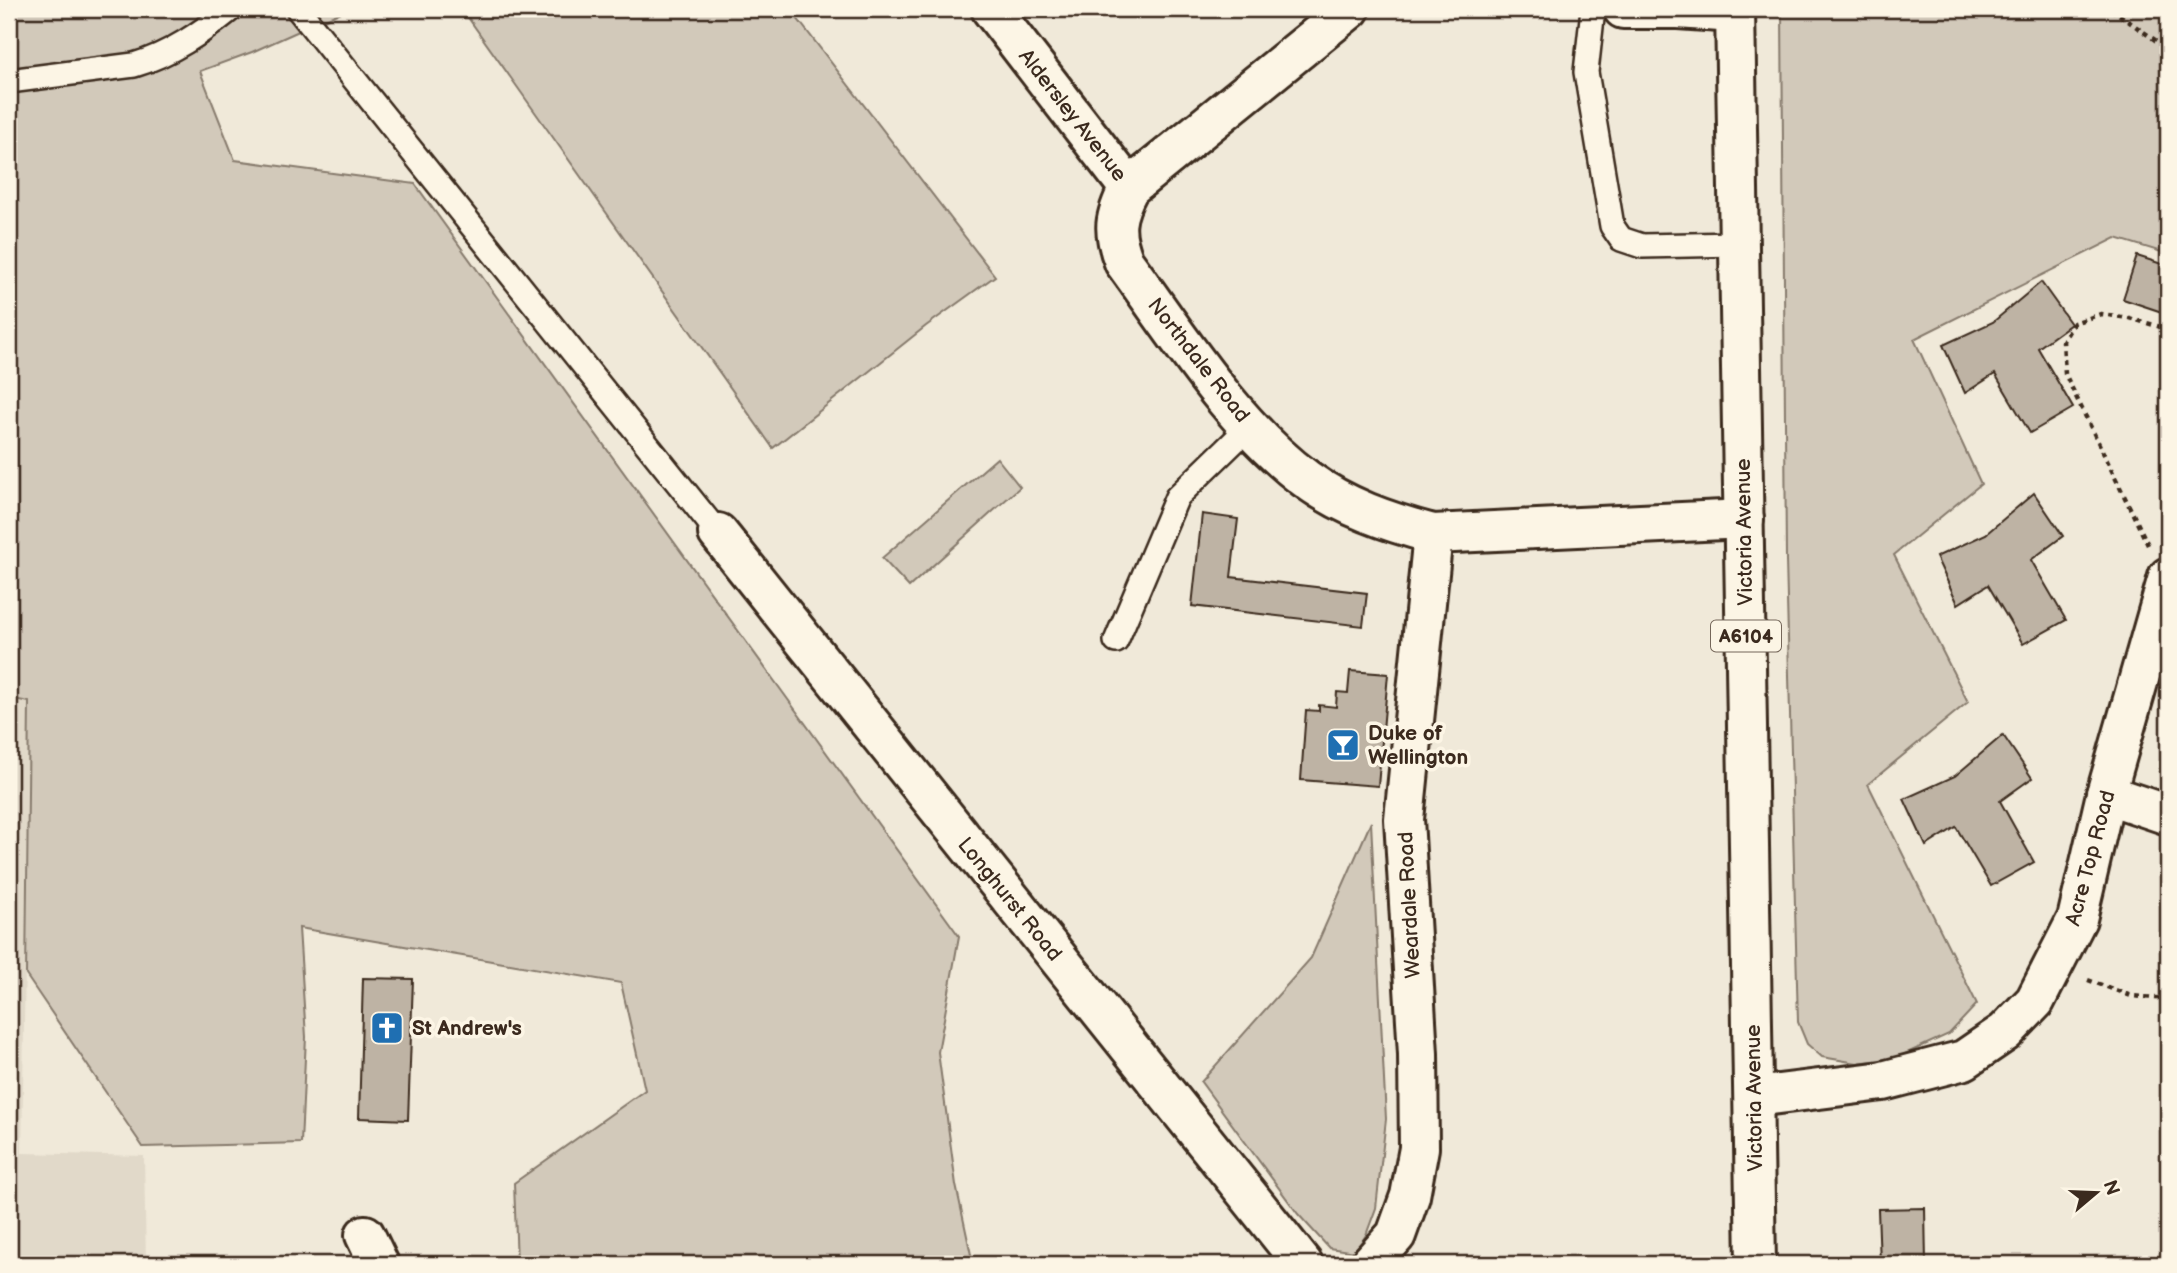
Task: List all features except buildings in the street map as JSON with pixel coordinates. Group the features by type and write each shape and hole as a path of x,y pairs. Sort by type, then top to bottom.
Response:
{"street":[{"name":"Aldersley Avenue","path":"991,9 1129,188"},
{"name":"Northdale Road","path":"1350,9 1129,188 1119,208 1115,225 1117,244 1124,262 1235,413 1306,479 1356,509 1395,524 1433,534 1744,519"},
{"path":"1625,9 1735,11"},
{"name":"Victoria Avenue","path":"1735,11 1756,1264"},
{"name":"Longhurst Road","path":"718,533 1303,1264"},
{"name":"Weardale Road","path":"1370,1264 1396,1235 1410,1196 1419,1148 1418,1054 1404,819 1433,534"},
{"name":"Acre Top Road","path":"1755,1097 1883,1081 1964,1060 2005,1032 2035,1001 2077,919 2106,794 2167,579"},
{"path":"2106,794 2168,815"}],"lane":[{"path":"9,81 149,61 181,46 231,9"},
{"path":"298,9 718,533"},
{"path":"1593,9 1586,72 1612,226 1621,239 1642,247 1738,244"},
{"path":"1116,641 1177,497 1250,426"}],"path":[{"path":"2111,9 2168,48"},
{"path":"2167,579 2065,374 2063,341 2074,323 2101,314 2129,318 2168,329"},
{"path":"2054,968 2131,996 2168,999"}],"shaded area":[{"path":"9,9 348,9 252,52 200,71 235,160 415,184 959,936 938,1052 956,1185 973,1264 517,1264 514,1183 645,1090 621,983 299,928 306,1037 301,1143 143,1147 26,975 29,702 9,698"},
{"path":"462,9 790,9 995,276 926,326 773,448"},
{"path":"1782,9 2168,9 2168,254 2116,238 1914,339 1981,484 1894,555 1968,702 1868,784 1977,1004 1949,1034 1896,1058 1857,1063 1822,1057 1807,1044 1798,1022 1786,560"},
{"path":"997,458 1020,487 909,587 882,558"},
{"path":"9,698 29,702 22,1153 144,1156 146,1264 9,1264"},
{"path":"1371,822 1386,1119 1376,1208 1366,1235 1355,1252 1329,1248 1298,1214 1201,1082 1311,958"}],"place":[{"name":"Duke of Wellington","path":"1343,745"},
{"name":"St Andrew's","path":"387,1028"}]}
